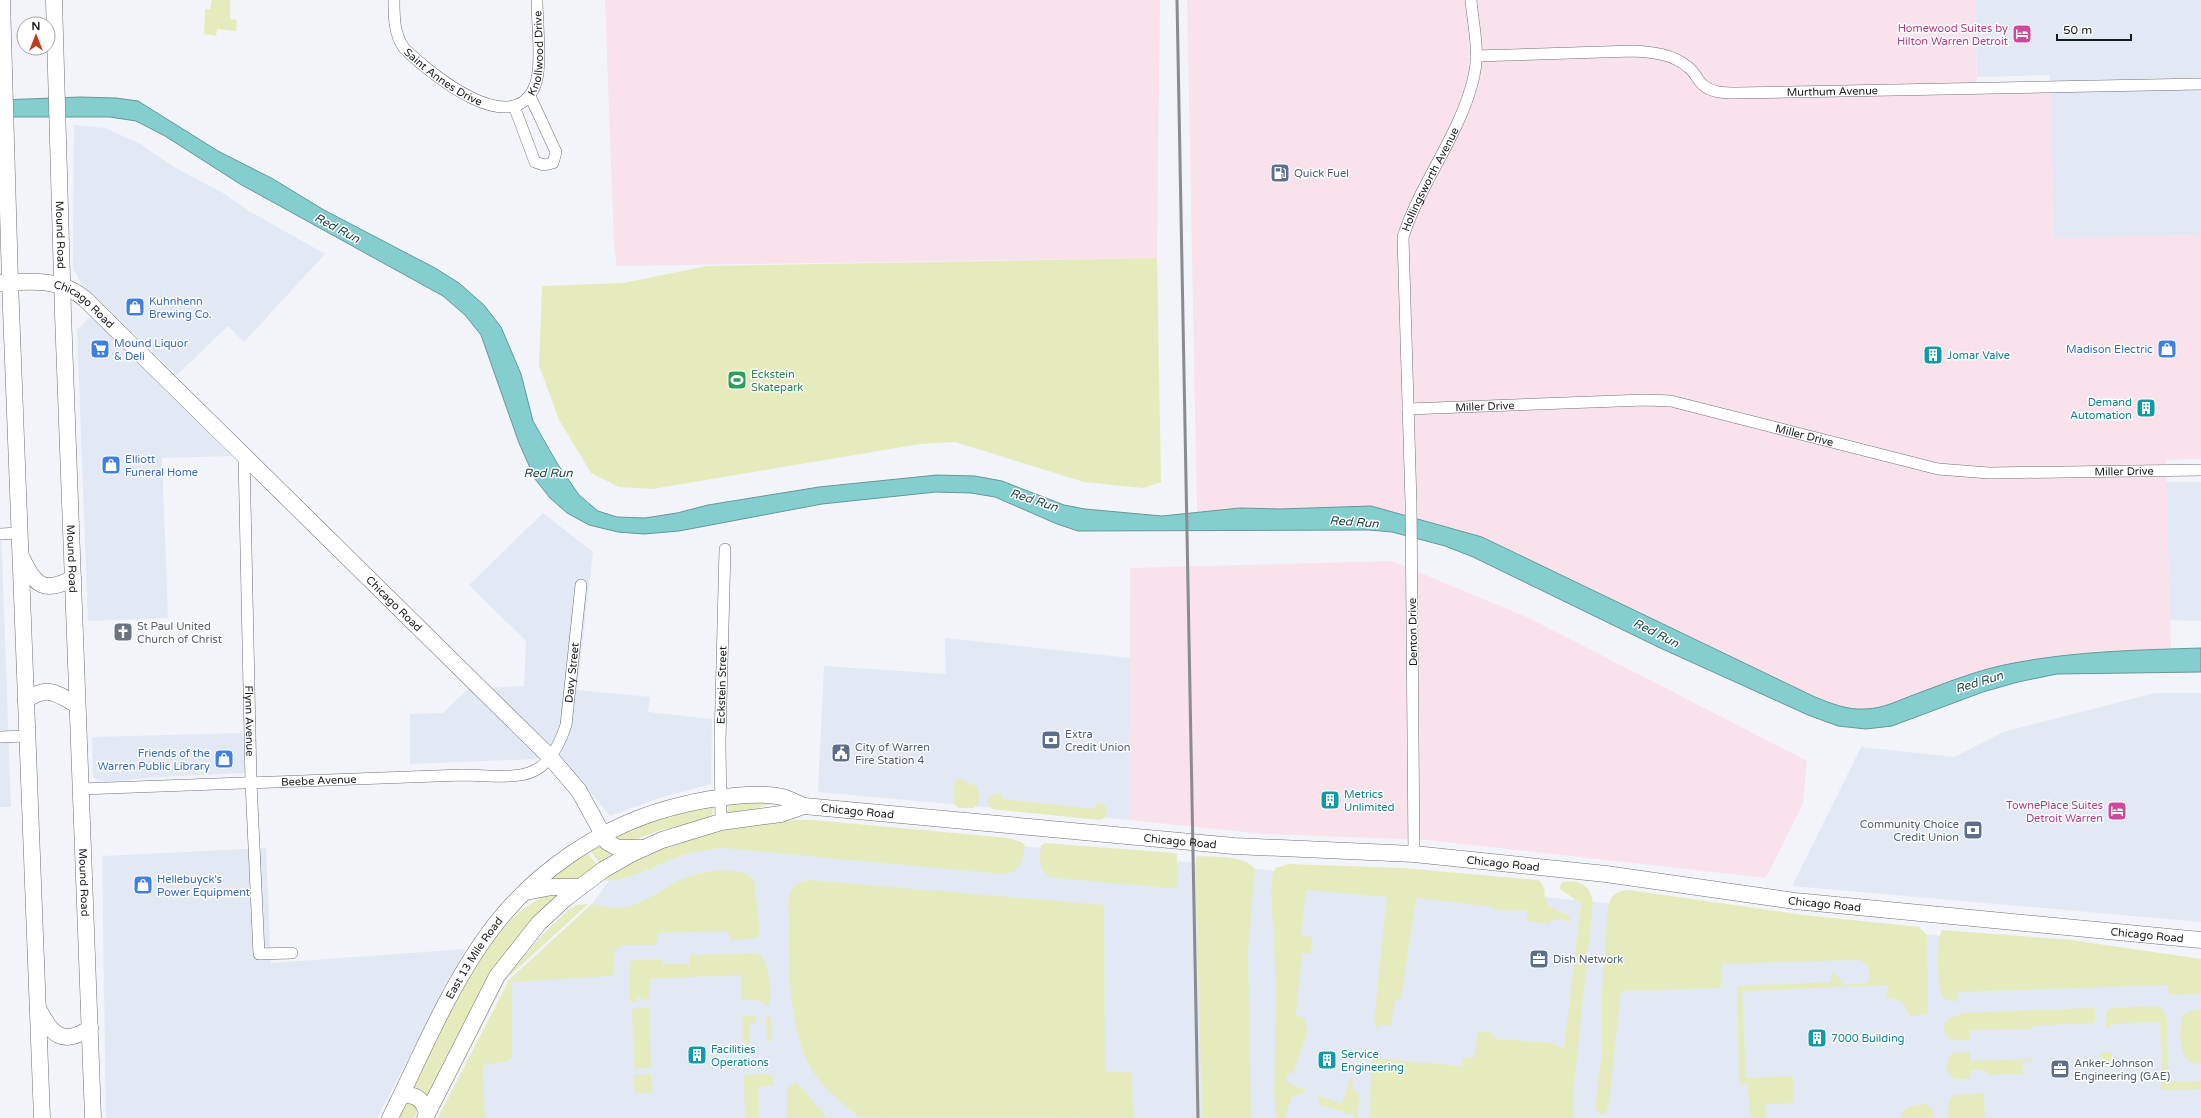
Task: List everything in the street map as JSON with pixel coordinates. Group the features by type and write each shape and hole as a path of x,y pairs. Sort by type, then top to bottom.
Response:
{"main road":[{"path":"2,0 6,121 5,283 20,555 42,1118"},
{"name":"Mound Road","path":"54,0 62,285 93,1118"},
{"name":"Chicago Road","path":"5,283 37,282 62,285 85,299 551,758 579,791 603,834 652,813 677,806 721,798 781,797 804,806 1234,846 1414,854 1606,874 1795,901 2201,940"},
{"path":"20,555 34,580 44,586 55,587 73,578"},
{"path":"26,700 39,693 50,691 77,705"},
{"name":"Chicago Road","path":"644,848 681,833 721,822 781,814 804,806"},
{"path":"603,834 612,846 627,849 644,848"},
{"name":"East 13 Mile Road","path":"390,1118 466,968 493,927 524,892 555,866 603,834"},
{"path":"426,1116 488,991 509,958 539,922 580,887 603,870 644,848"},
{"path":"524,892 552,887 580,887"},
{"path":"37,1007 45,1021 58,1035 69,1037 76,1036 90,1028"},
{"path":"402,1095 418,1098 425,1107 426,1116"}],"street":[{"name":"Saint Annes Drive","path":"394,0 398,37 404,48 411,55 442,79 480,102 499,108 514,106"},
{"name":"Knollwood Drive","path":"514,106 535,162 544,165 553,163 556,152 530,96 538,73 536,0"},
{"name":"Hollingsworth Avenue","path":"1408,409 1402,237 1412,209 1464,108 1474,75 1476,56 1471,0"},
{"name":"Murthum Avenue","path":"1476,56 1652,52 1668,56 1688,67 1703,85 1713,90 1737,93 2201,84"},
{"path":"514,106 530,96"},
{"name":"Miller Drive","path":"1408,409 1637,400 1671,401 1938,469 1988,473 2201,470"},
{"name":"Denton Drive","path":"1408,409 1411,503 1414,854"},
{"name":"Flynn Avenue","path":"244,455 251,782 259,954 292,953"},
{"path":"0,534 19,533"},
{"name":"Eckstein Street","path":"721,822 724,549"},
{"name":"Davy Street","path":"551,758 561,741 566,724 580,585"},
{"path":"0,738 27,736"},
{"name":"Beebe Avenue","path":"81,789 464,775 515,776 531,774 551,758"}],"shaded area":[{"path":"605,0 1160,0 1157,258 617,266 614,247"},
{"path":"1187,0 1975,0 1977,91 2051,90 2054,238 2201,235 2201,459 2166,460 2171,649 2099,651 2012,663 1972,673 1887,705 1864,709 1840,706 1815,697 1482,537 1371,506 1280,509 1240,508 1197,512"},
{"path":"1975,0 2201,0 2201,235 2054,238 2050,75 1977,77"},
{"path":"74,125 105,128 140,144 174,167 223,193 249,211 325,254 244,342 228,326 177,375 82,285 73,268"},
{"path":"91,316 231,456 162,458 168,618 88,621 77,330"},
{"path":"2166,482 2201,482 2201,621 2170,620"},
{"path":"543,513 593,552 577,690 650,697 648,712 712,719 711,784 659,798 610,816 563,758 410,764 410,714 443,713 468,689 524,686 526,641 469,585"},
{"path":"1,526 11,807 0,807"},
{"path":"1392,561 1529,618 1807,761 1803,803 1766,878 1427,840 1264,834 1129,820 1130,568"},
{"path":"945,638 1131,658 1129,820 818,792 824,666 946,674"},
{"path":"2155,693 2201,693 2201,922 1792,886 1861,747 1954,757 2003,732"},
{"path":"243,733 245,773 145,778 106,782 93,778 92,737"},
{"path":"774,822 2086,950 2201,964 2201,1118 438,1118 509,980 592,904 611,878"},
{"path":"266,848 271,963 466,949 377,1118 106,1118 102,856"}],"green space":[{"path":"212,0 230,0 230,19 237,20 236,31 217,29 216,36 204,34 205,9 210,9"},
{"path":"1157,258 1161,482 1143,488 1084,482 955,442 920,444 652,489 619,487 591,473 559,420 539,365 542,286 623,283 707,266"},
{"path":"957,780 965,780 968,784 975,785 977,788 979,799 974,808 959,808 954,804 954,783"},
{"path":"997,793 1001,794 1002,799 1094,809 1096,804 1100,803 1107,807 1105,818 1099,820 992,809 987,803 987,799"},
{"path":"760,801 780,804 765,805 748,812 727,813 728,803"},
{"path":"713,806 712,819 661,830 626,843 611,836 671,813"},
{"path":"794,820 814,820 1008,838 1021,842 1025,845 1020,866 1013,871 1002,874 723,848 703,850 683,855 621,879 604,880 604,877 659,848 735,827"},
{"path":"1045,843 1175,853 1177,854 1178,886 1171,888 1052,878 1047,875 1040,865 1041,846"},
{"path":"597,844 617,853 601,865 589,849"},
{"path":"586,851 599,867 579,880 548,879"},
{"path":"1196,857 1238,859 1251,865 1255,870 1248,952 1251,1118 1202,1118 1196,891"},
{"path":"1289,864 1403,868 1538,880 1544,889 1546,902 1556,910 1567,914 1572,922 1560,919 1550,921 1550,924 1526,921 1528,911 1495,910 1494,907 1416,898 1401,999 1395,999 1391,1026 1380,1025 1379,1028 1375,1027 1374,1020 1387,897 1306,890 1301,936 1312,937 1311,953 1302,953 1296,1016 1305,1018 1307,1033 1293,1074 1288,1073 1286,1082 1306,1090 1302,1094 1292,1096 1285,1118 1276,1118 1274,1092 1276,988 1271,891 1273,872 1276,868"},
{"path":"715,870 741,872 750,876 754,880 760,932 757,938 731,940 727,931 658,933 656,945 624,945 617,948 614,955 614,973 612,976 512,982 512,1057 508,1061 483,1065 485,1118 438,1118 509,980 592,904 611,908 633,905 676,882 695,874"},
{"path":"809,880 1104,905 1105,1071 1132,1073 1133,1118 859,1117 822,1084 810,1068 800,1043 796,1026 789,974 788,907 790,893 792,890 801,882"},
{"path":"1562,882 1579,883 1587,887 1593,903 1573,1095 1573,1118 1369,1118 1372,1058 1461,1066 1464,1057 1474,1058 1478,1031 1491,1032 1496,1039 1553,1043 1553,1045 1564,1048 1581,904 1559,888"},
{"path":"1629,890 1804,915 1919,927 1925,933 1927,938 1928,1014 1910,1016 1902,1002 1886,997 1888,985 1742,991 1746,1078 1793,1076 1794,1103 1765,1104 1766,1118 1751,1118 1747,1085 1739,1083 1737,986 1831,982 1831,974 1835,973 1844,985 1867,983 1870,974 1867,964 1857,960 1722,964 1721,988 1621,991 1609,1103 1605,1115 1600,1114 1596,1110 1596,1100 1601,1057 1602,990 1608,906 1615,894 1621,891"},
{"path":"554,893 561,895 542,912 430,1098 411,1089 451,1007 468,976 487,948 508,923 530,904"},
{"path":"588,904 506,979 435,1118 432,1118 497,988 542,935 568,910 577,905"},
{"path":"1942,930 2072,940 2201,959 2201,994 2169,995 2168,985 1958,992 1958,1001 1950,1001 1942,997 1939,983 1938,944"},
{"path":"759,954 765,964 770,987 770,1001 768,1006 761,1001 742,1000 741,975 649,979 649,999 641,1000 641,997 637,996 637,1002 630,1002 630,964 633,960 662,959 663,964 689,964 690,955"},
{"path":"2158,1006 2165,1014 2167,1019 2168,1073 2162,1072 2160,1022 2111,1024 2111,1027 2106,1027 2106,1012 2111,1008"},
{"path":"649,1007 651,1068 634,1068 632,1009"},
{"path":"2095,1008 2095,1023 2032,1026 2032,1029 1969,1030 1970,1041 1950,1039 1944,1031 1945,1024 1948,1019 1962,1013"},
{"path":"2194,1009 2201,1010 2201,1063 2193,1063 2188,1060 2184,1054 2180,1038 2181,1021 2183,1015"},
{"path":"742,1016 755,1016 756,1023 749,1023 750,1044 743,1044"},
{"path":"766,1016 771,1018 772,1041 767,1042"},
{"path":"1970,1052 1971,1061 2033,1059 2033,1061 2022,1062 2023,1074 1987,1075 1986,1070 1971,1070 1970,1079 1954,1079 1946,1069 1949,1056 1953,1053"},
{"path":"2111,1052 2112,1067 2100,1067 2100,1053"},
{"path":"1352,1073 1353,1091 1360,1092 1357,1118 1353,1118 1354,1115 1320,1105 1317,1095 1342,1104"},
{"path":"651,1074 652,1093 635,1093 633,1075"},
{"path":"772,1074 774,1085 758,1087 759,1118 745,1118 744,1075"},
{"path":"2201,1081 2201,1089 2162,1090 2162,1082"},
{"path":"796,1082 827,1118 787,1118 787,1088"},
{"path":"1984,1093 1985,1118 1948,1118 1949,1100 1954,1095"},
{"path":"405,1101 418,1107 414,1118 396,1118"},
{"path":"1924,1104 1932,1108 1935,1118 1900,1118 1904,1111 1909,1107"}],"water":[{"name":"Red Run","path":"80,97 116,98 138,101 218,151 273,179 324,210 435,268 459,283 484,305 501,327 521,374 533,421 557,463 579,495 598,511 617,517 645,518 677,513 708,505 819,487 937,475 975,476 1002,481 1064,505 1085,509 1162,516 1240,508 1280,509 1371,506 1482,537 1815,697 1845,707 1858,709 1878,708 1964,676 2014,663 2061,656 2130,650 2201,648 2201,672 2057,674 2018,682 1983,692 1892,726 1866,729 1838,726 1808,715 1658,647 1473,557 1445,546 1392,532 1369,530 1078,531 1057,524 995,497 971,493 936,492 822,504 679,531 644,534 618,532 589,525 567,513 550,498 535,479 519,443 481,335 465,315 443,296 240,184 165,136 136,121 110,117 0,117 0,100"}],"railway":[{"path":"1177,0 1198,1118"}],"place":[{"name":"Homewood Suites by Hilton Warren Detroit","path":"2022,34"},
{"name":"Quick Fuel","path":"1280,173"},
{"name":"Kuhnhenn Brewing Co.","path":"135,307"},
{"name":"Mound Liquor & Deli","path":"100,349"},
{"name":"Madison Electric","path":"2167,349"},
{"name":"Jomar Valve","path":"1933,355"},
{"name":"Eckstein Skatepark","path":"737,380"},
{"name":"Demand Automation","path":"2146,408"},
{"name":"Elliott Funeral Home","path":"111,465"},
{"name":"St Paul United Church of Christ","path":"123,632"},
{"name":"Extra Credit Union","path":"1051,740"},
{"name":"City of Warren Fire Station 4","path":"841,753"},
{"name":"Friends of the Warren Public Library","path":"224,759"},
{"name":"Metrics Unlimited","path":"1330,800"},
{"name":"TownePlace Suites Detroit Warren","path":"2117,811"},
{"name":"Community Choice Credit Union","path":"1973,830"},
{"name":"Hellebuyck's Power Equipment","path":"143,885"},
{"name":"Dish Network","path":"1539,959"},
{"name":"7000 Building","path":"1817,1038"},
{"name":"Facilities Operations","path":"697,1055"},
{"name":"Service Engineering","path":"1327,1060"},
{"name":"Anker-Johnson Engineering (GAE)","path":"2060,1069"}]}
